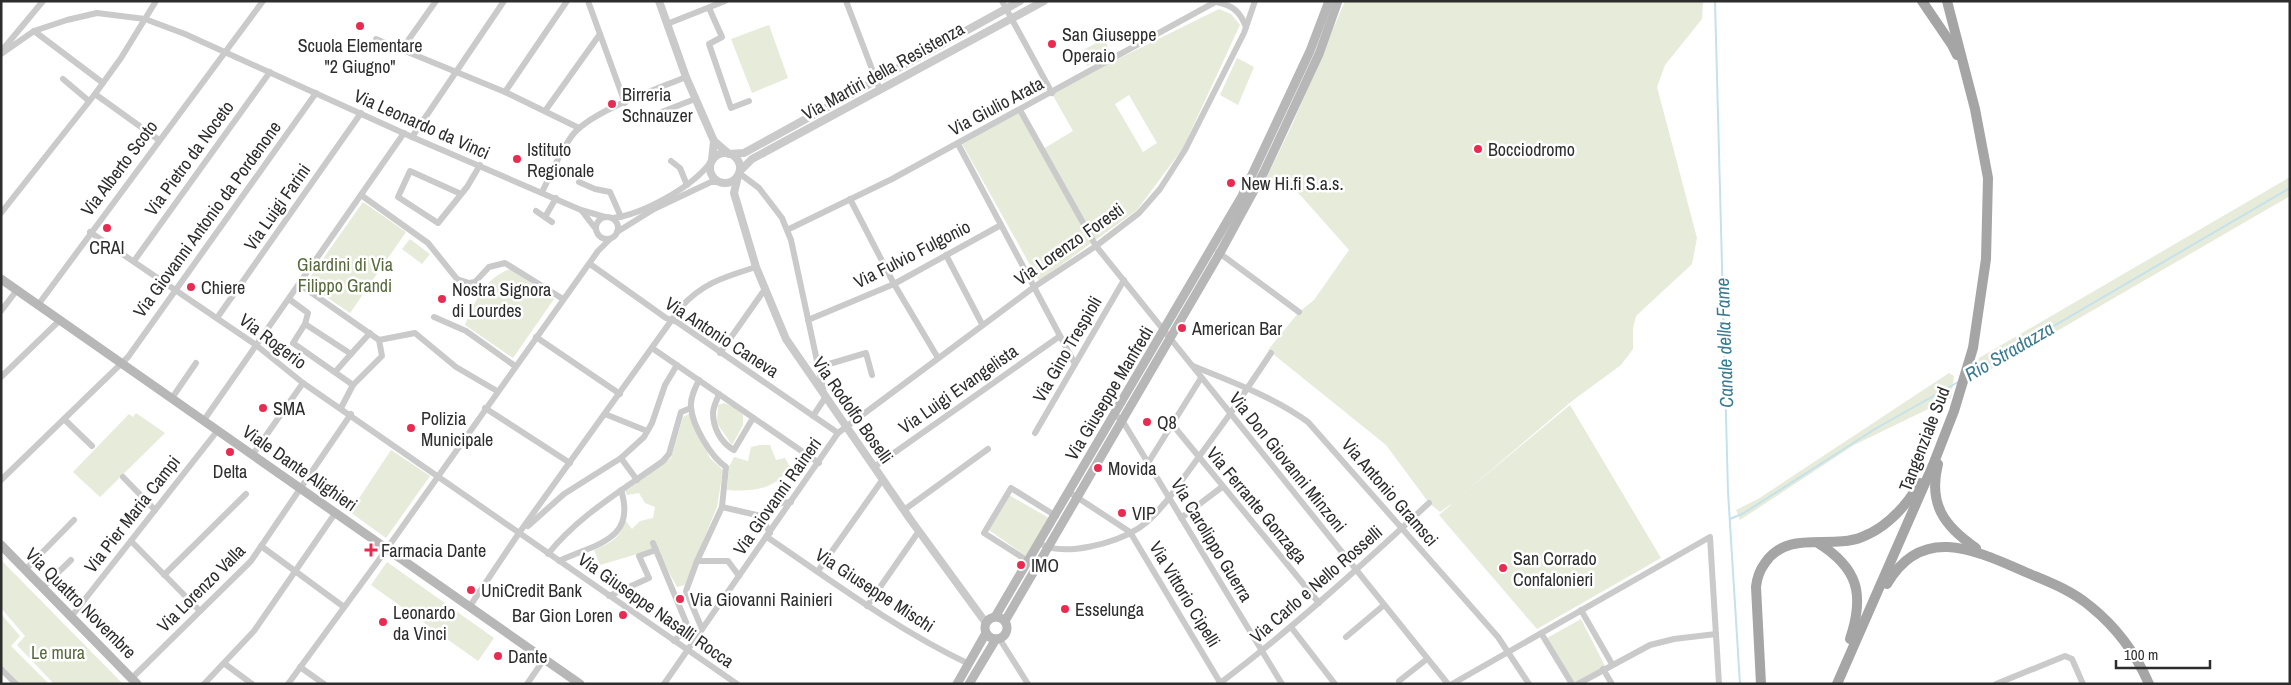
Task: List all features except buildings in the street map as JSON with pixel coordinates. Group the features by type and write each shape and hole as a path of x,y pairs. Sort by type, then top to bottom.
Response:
{"main road":[{"name":"Via Giuseppe Manfredi","path":"1252,186 1310,51 1329,1"},
{"name":"Via Giuseppe Manfredi","path":"995,617 1028,561 1043,545 1216,251 1252,186 1318,54 1338,1"},
{"name":"Tangenziale Sud","path":"1922,1 1952,45 1965,75"},
{"name":"Tangenziale Sud","path":"1836,684 1891,563 1938,452 1973,348 1986,259 1988,178 1975,109 1947,1"},
{"name":"Viale Dante Alighieri","path":"1,279 580,684"},
{"path":"1948,425 1936,478 1937,501 1947,523 1953,531 1980,552"},
{"path":"1761,684 1757,577 1770,555 1780,548 1804,541 1839,542 1860,538 1886,524 1913,494 1938,452"},
{"name":"Via Giuseppe Manfredi","path":"1005,621 1056,516 1073,495"},
{"path":"1817,542 1844,562 1852,575 1856,591 1858,609 1855,624 1842,659 1836,684"},
{"name":"Via Quattro Novembre","path":"1,545 134,681"},
{"path":"1859,633 1890,579 1900,566 1916,553 1946,546 1980,552 2066,589 2089,604 2104,618 2135,656 2149,684"},
{"path":"957,684 986,633 986,623 995,617 1005,621 1006,631 997,639 969,684"},
{"path":"986,633 997,639"}],"street":[{"path":"1,52 43,1"},
{"path":"1,212 95,94 156,1"},
{"name":"Via Alberto Scoto","path":"38,305 90,232 263,1"},
{"path":"402,49 436,1"},
{"path":"412,137 504,1"},
{"path":"505,92 567,1"},
{"path":"588,1 625,103"},
{"path":"288,684 598,251 617,232 654,209 705,185 732,182 739,174 738,161 714,141 686,77 659,1"},
{"path":"667,24 725,1"},
{"path":"855,1 847,3 880,90"},
{"name":"Via Martiri della Resistenza","path":"729,154 744,153 876,80 1004,5 1020,1"},
{"name":"Via Martiri della Resistenza","path":"739,174 749,161 1044,1"},
{"name":"Via Lorenzo Foresti","path":"838,433 982,324 1096,246 1139,213 1160,189 1185,150 1246,26 1255,1"},
{"name":"Via Giulio Arata","path":"787,230 958,144 1216,2 1231,5 1243,17 1246,26"},
{"path":"1004,5 1052,93"},
{"path":"709,8 722,38 709,44 731,108 749,101"},
{"name":"Via Leonardo da Vinci","path":"1,52 34,32 67,20 97,13 145,19 225,51 412,137 581,210 609,217"},
{"path":"34,32 103,82"},
{"path":"545,111 600,34"},
{"path":"376,39 505,92 579,128"},
{"name":"Via Pietro da Noceto","path":"134,261 270,72"},
{"path":"542,192 571,137 579,128 603,112 686,77"},
{"path":"63,79 89,101"},
{"name":"Via Giovanni Antonio da Pordenone","path":"1,480 128,357 174,289 316,93"},
{"path":"95,94 159,140"},
{"path":"654,115 695,99"},
{"name":"Via Don Giovanni Minzoni","path":"1020,110 1096,246 1448,684"},
{"path":"818,112 822,121"},
{"name":"Via Luigi Farini","path":"217,318 360,113"},
{"path":"204,420 404,133"},
{"path":"714,141 710,174 734,194"},
{"path":"958,144 1075,364"},
{"path":"598,251 596,230 598,221 609,217 621,217 643,209 687,185 720,154 729,154"},
{"path":"671,161 680,168 687,185"},
{"path":"461,194 410,171 398,197 438,223 461,194 480,166"},
{"path":"739,174 759,188 782,218 791,240 825,398 813,416"},
{"name":"Via Rodolfo Boselli","path":"739,174 734,194 756,268 786,339 825,398 986,623"},
{"path":"579,182 595,189 610,192 621,217"},
{"path":"361,195 428,243 457,279 469,283 479,279 494,264 505,263 563,299"},
{"path":"545,217 556,198"},
{"path":"850,199 894,284 938,358"},
{"name":"Via Leonardo da Vinci","path":"581,210 596,230"},
{"path":"536,211 552,222"},
{"path":"609,217 618,224 617,232"},
{"name":"Via Fulvio Fulgonio","path":"808,320 894,284 1001,225"},
{"path":"596,230 602,238 610,239"},
{"name":"Via Rogerio","path":"90,232 256,345 303,382 438,475"},
{"path":"1216,251 1299,312"},
{"path":"946,255 982,324"},
{"name":"Via Antonio Caneva","path":"590,264 838,433"},
{"path":"470,606 519,533 671,320 693,294 708,283 756,268"},
{"name":"Via Gino Trespioli","path":"1035,433 1124,280"},
{"path":"299,284 379,340 382,356 353,384 340,408"},
{"path":"720,353 765,289"},
{"path":"1,311 17,290"},
{"path":"289,299 308,313 305,324 293,342 353,384"},
{"path":"434,317 466,331 515,366"},
{"path":"1,377 60,320"},
{"path":"305,324 351,354"},
{"path":"336,371 370,333"},
{"path":"379,340 415,333 456,367 497,392"},
{"name":"Via Luigi Evangelista","path":"874,467 1060,336"},
{"path":"536,337 620,394"},
{"path":"652,348 819,463"},
{"path":"1043,545 1071,548 1098,545 1130,532 1158,511 1230,414 1271,353"},
{"path":"818,368 866,354 872,375"},
{"path":"172,398 196,363"},
{"path":"519,533 564,494 621,458 644,437 665,385 677,366"},
{"name":"Via Antonio Gramsci","path":"1192,366 1247,388 1288,408 1308,422 1509,651 1529,684"},
{"path":"1148,463 1201,378"},
{"path":"699,380 694,390 691,408 702,439 710,452 726,468 722,507 697,561 686,591 702,629"},
{"path":"253,454 303,382"},
{"path":"719,394 713,412 718,434 726,446 734,450 753,418"},
{"path":"486,408 570,463"},
{"name":"Via Giuseppe Nasalli Rocca","path":"548,554 564,534 669,454 680,412 691,408"},
{"name":"Via Lorenzo Valla","path":"134,681 200,611 251,561 351,414"},
{"path":"605,414 648,431"},
{"name":"Via Carolippo Guerra","path":"1119,418 1282,684"},
{"path":"64,419 92,446"},
{"name":"Via Ferrante Gonzaga","path":"1172,424 1319,603"},
{"name":"Via Pier Maria Campi","path":"71,617 218,430"},
{"name":"Via Giovanni Raineri","path":"664,684 838,433"},
{"path":"904,510 988,449"},
{"path":"621,458 637,480"},
{"name":"Via Giuseppe Nasalli Rocca","path":"438,475 548,554 737,684"},
{"path":"123,477 155,510"},
{"path":"818,572 883,480"},
{"path":"1181,518 1222,487"},
{"path":"1028,561 984,533 1011,488 1056,516"},
{"name":"Via Giuseppe Nasalli Rocca","path":"559,561 609,540 617,534 623,520 626,504 621,490"},
{"path":"164,575 246,494"},
{"name":"Via Vittorio Cipelli","path":"1073,495 1130,532 1220,683"},
{"path":"761,516 774,505 791,502"},
{"name":"Via Carlo e Nello Rosselli","path":"1220,683 1262,652 1319,603 1429,503"},
{"path":"722,507 761,516"},
{"path":"204,684 225,664 254,631 336,512"},
{"path":"761,516 768,535"},
{"path":"25,570 74,520"},
{"path":"867,606 919,531"},
{"name":"Via Giuseppe Mischi","path":"768,535 867,606 930,645 969,664"},
{"path":"1452,684 1710,537 1719,684"},
{"path":"131,541 200,611"},
{"path":"261,546 344,607"},
{"path":"609,596 649,578 639,556 654,547 688,627 674,641"},
{"path":"42,588 70,560"},
{"name":"Via Giovanni Raineri","path":"697,561 728,561 739,576"},
{"path":"675,594 686,591"},
{"path":"1346,637 1384,605"},
{"path":"1581,610 1612,664"},
{"path":"1291,627 1335,684"},
{"path":"1541,633 1572,684"},
{"path":"1578,684 1650,645 1674,639 1716,634"},
{"path":"997,639 1028,684"},
{"path":"1996,684 2066,656 2072,659 2083,684"},
{"path":"527,684 544,658"},
{"path":"1399,681 1428,659"},
{"path":"225,664 252,684"},
{"path":"300,667 324,684"},
{"path":"1,669 16,684"},
{"path":"1603,669 1612,684"}],"green space":[{"path":"1345,1 1703,1 1702,19 1665,65 1657,87 1697,238 1692,264 1636,316 1633,328 1633,349 1621,365 1572,401 1464,493 1570,405 1661,558 1537,629 1439,515 1454,502 1440,512 1429,503 1386,445 1268,350 1299,312 1314,300 1349,250 1302,197 1284,180 1264,183 1292,125"},
{"path":"1219,9 1231,14 1240,25 1183,148 1137,210 1039,281 961,142 1018,110 1043,149 1073,131 1051,92","holes":["1129,95 1157,143 1143,152 1115,104"]},
{"path":"769,25 788,78 752,93 731,39"},
{"path":"1104,39 1111,53 1087,66 1079,52"},
{"path":"1237,58 1254,67 1238,105 1220,95"},
{"path":"2290,177 2290,196 1971,381 1979,358"},
{"name":"Giardini di Via Filippo Grandi","path":"363,202 406,232 350,313 306,283"},
{"path":"410,239 430,254 422,264 402,249"},
{"path":"510,269 554,299 513,358 465,325 477,299 487,285 501,273"},
{"path":"1949,373 1954,376 1951,398 1854,445 1740,520 1736,510 1758,499"},
{"path":"724,403 734,407 743,415 743,425 732,445 717,423 718,405"},
{"path":"136,413 165,433 100,497 73,472 129,414 133,417"},
{"path":"689,414 710,458 723,470 717,507 685,585 677,587 654,545 654,549 600,565 594,550 614,540 621,532 625,520 632,529 640,521 653,518 655,507 645,503 639,493 627,495 625,491 671,458 683,417"},
{"path":"770,445 776,460 785,458 790,467 777,481 762,488 754,490 727,490 729,467 734,457 748,461 751,447"},
{"path":"391,450 430,476 386,538 350,512"},
{"path":"1009,495 1049,518 1026,556 989,530"},
{"name":"Le mura","path":"1,560 123,684 54,684 17,645 25,636 1,608"},
{"path":"387,562 494,638 478,661 371,585"},
{"path":"1,614 20,636 11,646 49,684 18,684 1,668"},
{"path":"1581,619 1605,666 1575,684 1547,638"}],"waterway":[{"name":"Canale della Fame","path":"1715,1 1728,492 1740,684"},
{"name":"Rio Stradazza","path":"1968,376 2290,188"},
{"name":"Rio Stradazza","path":"1730,519 1744,513 1875,429 1960,381"}],"place":[{"name":"Scuola Elementare \"2 Giugno\"","path":"360,26"},
{"name":"San Giuseppe Operaio","path":"1052,44"},
{"name":"Birreria Schnauzer","path":"612,104"},
{"name":"Bocciodromo","path":"1478,149"},
{"name":"Istituto Regionale","path":"517,159"},
{"name":"New Hi.fi S.a.s.","path":"1231,183"},
{"name":"CRAI","path":"107,228"},
{"name":"Chiere","path":"191,287"},
{"name":"Nostra Signora di Lourdes","path":"442,299"},
{"name":"American Bar","path":"1182,328"},
{"name":"SMA","path":"263,408"},
{"name":"Q8","path":"1147,422"},
{"name":"Polizia Municipale","path":"411,428"},
{"name":"Delta","path":"230,452"},
{"name":"Movida","path":"1098,468"},
{"name":"VIP","path":"1122,513"},
{"name":"Farmacia Dante","path":"371,550"},
{"name":"IMO","path":"1021,565"},
{"name":"San Corrado Confalonieri","path":"1503,568"},
{"name":"UniCredit Bank","path":"471,590"},
{"name":"Via Giovanni Rainieri","path":"680,599"},
{"name":"Esselunga","path":"1065,609"},
{"name":"Bar Gion Loren","path":"623,615"},
{"name":"Leonardo da Vinci","path":"383,622"},
{"name":"Dante","path":"498,656"}]}
